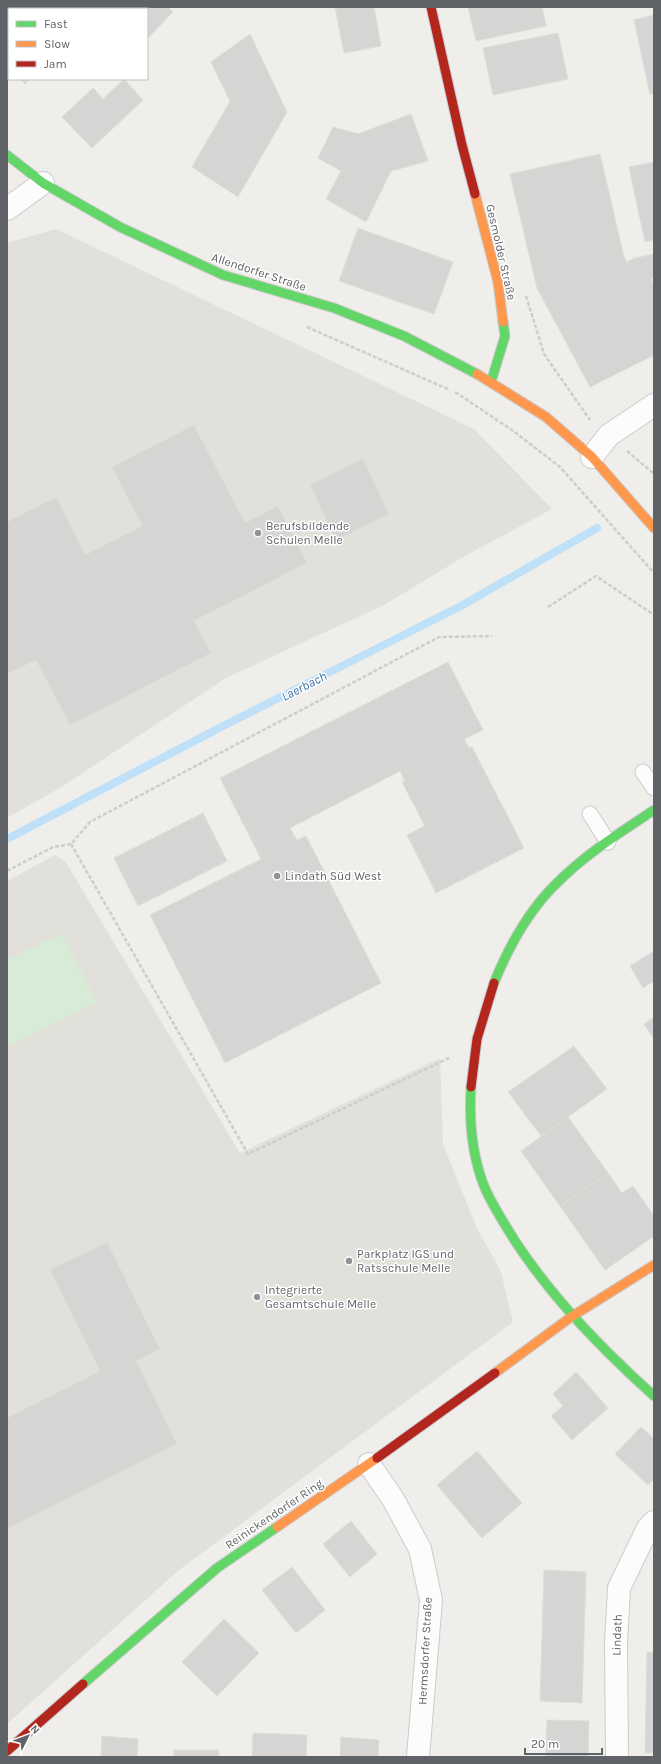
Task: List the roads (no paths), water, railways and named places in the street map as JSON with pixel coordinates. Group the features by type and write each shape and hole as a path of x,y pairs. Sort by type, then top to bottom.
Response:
{"street":[{"name":"Gesmolder Straße","path":"431,7 462,145 498,282 505,336 491,382"},
{"name":"Allendorfer Straße","path":"7,155 43,182 120,227 223,275 334,308 404,336 491,382"},
{"path":"7,208 43,182"},
{"path":"491,382 546,417 592,457 654,528"},
{"path":"592,457 609,435 654,405"},
{"path":"654,810 576,866 547,894 515,937 492,985 475,1046 469,1092 472,1136 482,1180 502,1220 527,1261 572,1318 612,1359 654,1396"},
{"name":"Reinickendorfer Ring","path":"7,1751 217,1568 369,1464 572,1318 654,1265"},
{"name":"Hermsdorfer Straße","path":"369,1464 393,1499 420,1549 431,1600 418,1757"},
{"name":"Lindath","path":"617,1757 616,1643 619,1588 648,1528 654,1522"}],"lane":[{"path":"643,772 654,788"},
{"path":"590,814 608,842"}],"waterway":[{"name":"Laerbach","path":"7,839 225,725 461,606 597,528"}],"place":[{"name":"Berufsbildende Schulen Melle","path":"258,533"},
{"name":"Lindath Süd West","path":"277,876"},
{"name":"Parkplatz IGS und Ratsschule Melle","path":"349,1261"},
{"name":"Integrierte Gesamtschule Melle","path":"257,1297"}]}
